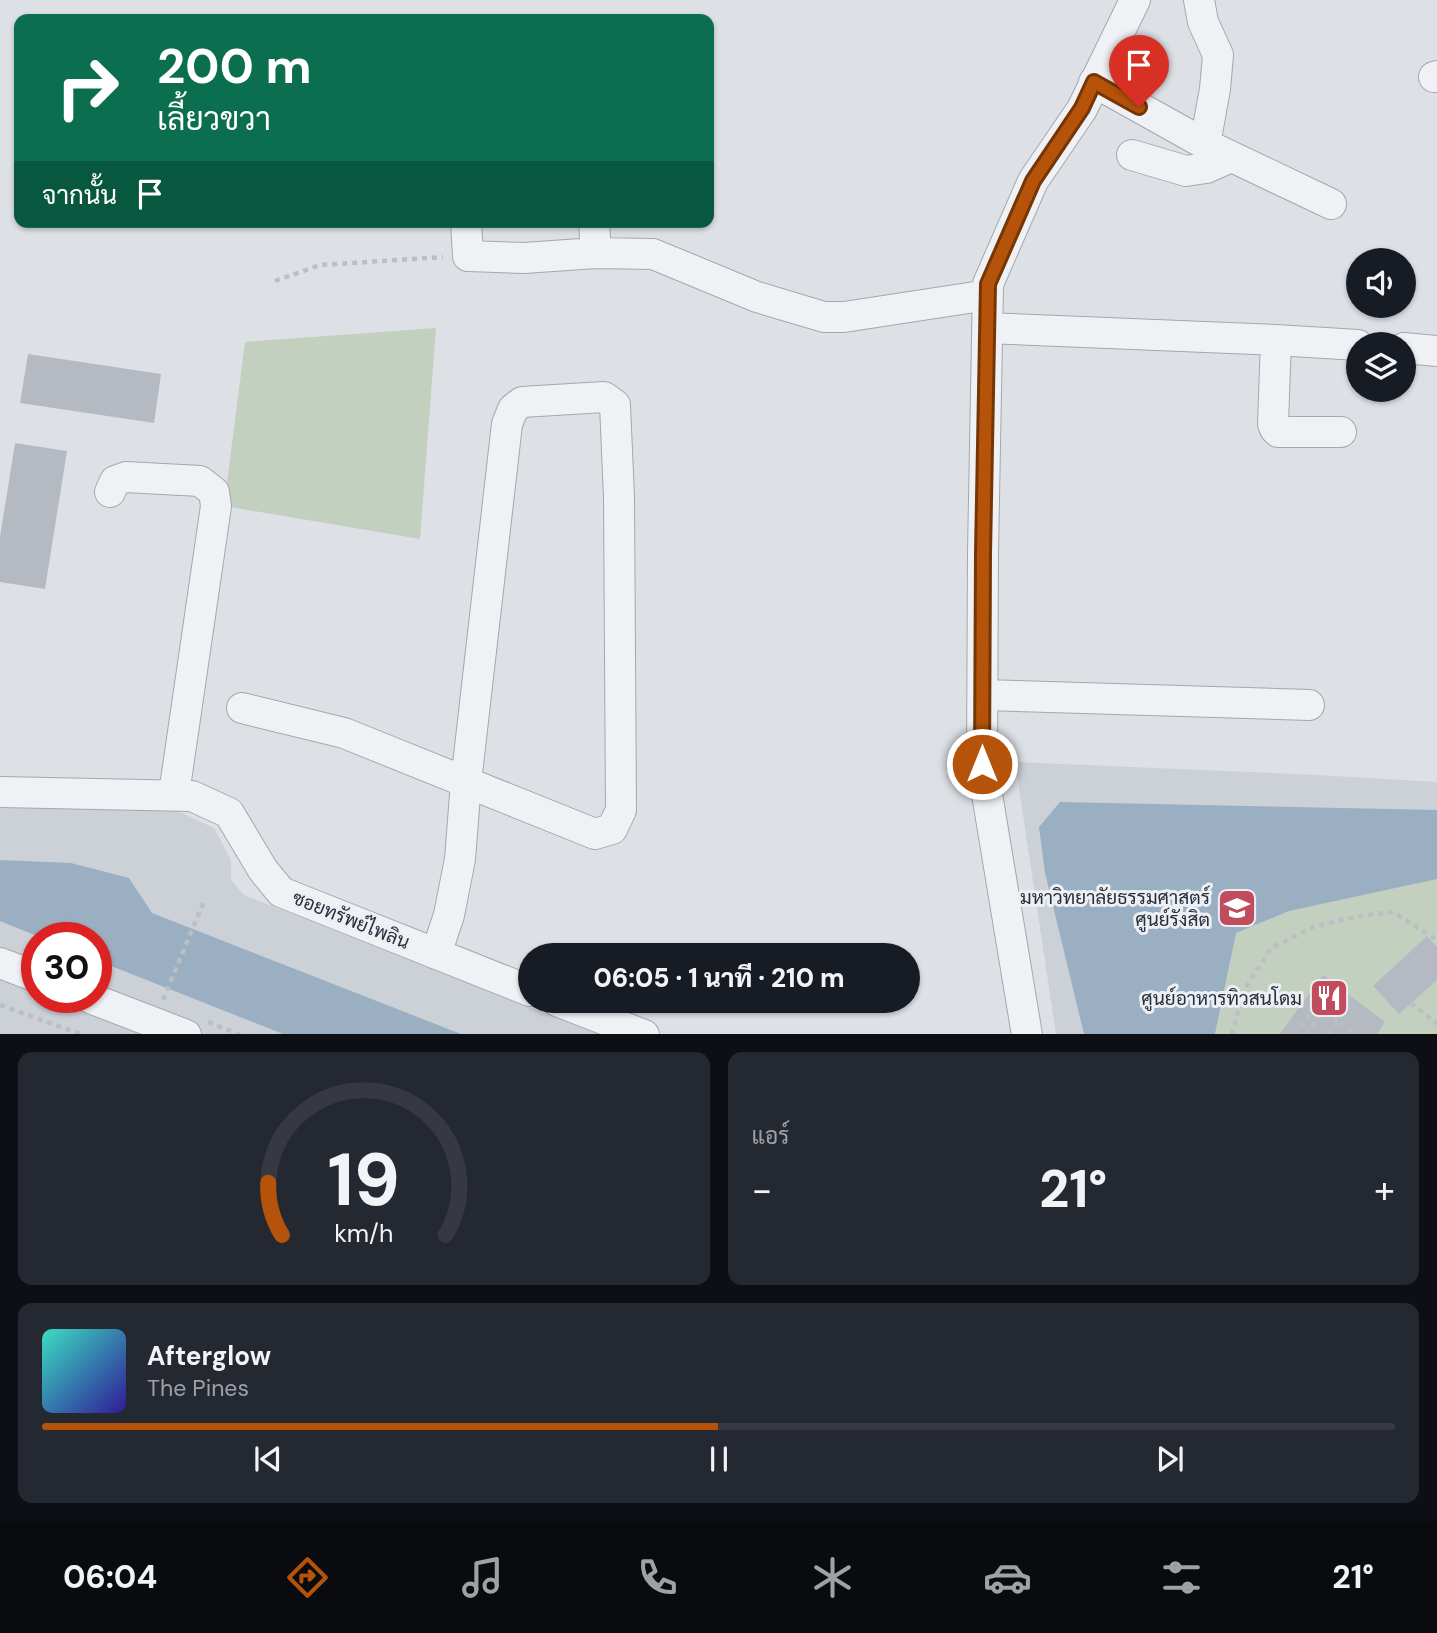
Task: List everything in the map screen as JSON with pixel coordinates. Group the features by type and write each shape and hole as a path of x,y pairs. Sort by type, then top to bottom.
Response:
{"street":[{"path":"1027,1034 982,764 988,284 1033,181 1082,108 1135,0"},
{"path":"1132,155 1186,171 1206,168 1218,150 1215,89 1218,55 1203,22 1199,0"},
{"path":"1094,82 1218,150 1331,204"},
{"path":"466,228 468,256 524,258 596,253 653,254 757,297 824,317 844,317 988,295"},
{"path":"594,228 596,253"},
{"path":"987,328 1346,344"},
{"path":"1276,340 1275,429 1278,432 1341,432"},
{"path":"1416,349 1437,351"},
{"path":"242,708 344,733 466,782 595,834 612,829 621,810 619,511 615,405 604,397 522,402 513,409 507,424 466,782 460,859 449,915 436,954"},
{"path":"110,492 115,481 126,477 200,481 214,492 216,506 174,794"},
{"path":"983,695 1309,705"},
{"name":"ซอยทรัพย์ไพลิน","path":"0,792 192,796 229,813 263,870 281,892 518,986"},
{"path":"0,963 21,971"},
{"path":"112,1006 186,1034"},
{"path":"589,1013 644,1034"}],"path":[{"path":"275,281 320,265 468,256"},
{"path":"166,993 205,901"},
{"path":"1232,1034 1243,992 1271,948 1313,927 1359,916 1394,912 1437,940"},
{"path":"1412,1003 1437,1024"},
{"path":"0,1004 83,1034"},
{"path":"1294,1034 1316,1004 1357,1034"},
{"path":"1306,1034 1324,1010"},
{"path":"1328,1034 1338,1021"}],"shaded area":[{"name":"มหาวิทยาลัยธรรมศาสตร์ ศูนย์รังสิต","path":"1015,762 1437,782 1437,1034 1056,1034"},
{"path":"0,808 173,809 214,828 231,860 231,880 244,895 518,1003 518,1013 544,1013 597,1034 0,1034"}],"green space":[{"path":"436,328 420,539 224,506 245,342"},
{"path":"1437,879 1437,1034 1215,1034 1236,933 1289,911"}],"water":[{"path":"1060,802 1437,810 1437,879 1289,911 1236,933 1215,1034 1084,1034 1045,873 1039,827"},
{"path":"0,860 71,863 129,878 152,913 461,1034 283,1034 112,966 112,922 21,922 21,930 0,921"}],"building":[{"path":"28,354 161,374 154,423 20,403"},
{"path":"15,443 67,451 45,589 0,582 0,537"},
{"path":"1427,936 1437,947 1437,980 1399,1014 1373,986"},
{"name":"ศูนย์อาหารทิวสนโดม","path":"1323,975 1385,1022 1377,1034 1280,1034"}],"place":[{"name":"มหาวิทยาลัยธรรมศาสตร์ ศูนย์รังสิต","path":"1237,908"},
{"name":"ศูนย์อาหารทิวสนโดม","path":"1329,998"}],"route":[{"path":"982,764 988,284 1033,181 1082,108 1094,82 1139,107"}]}
